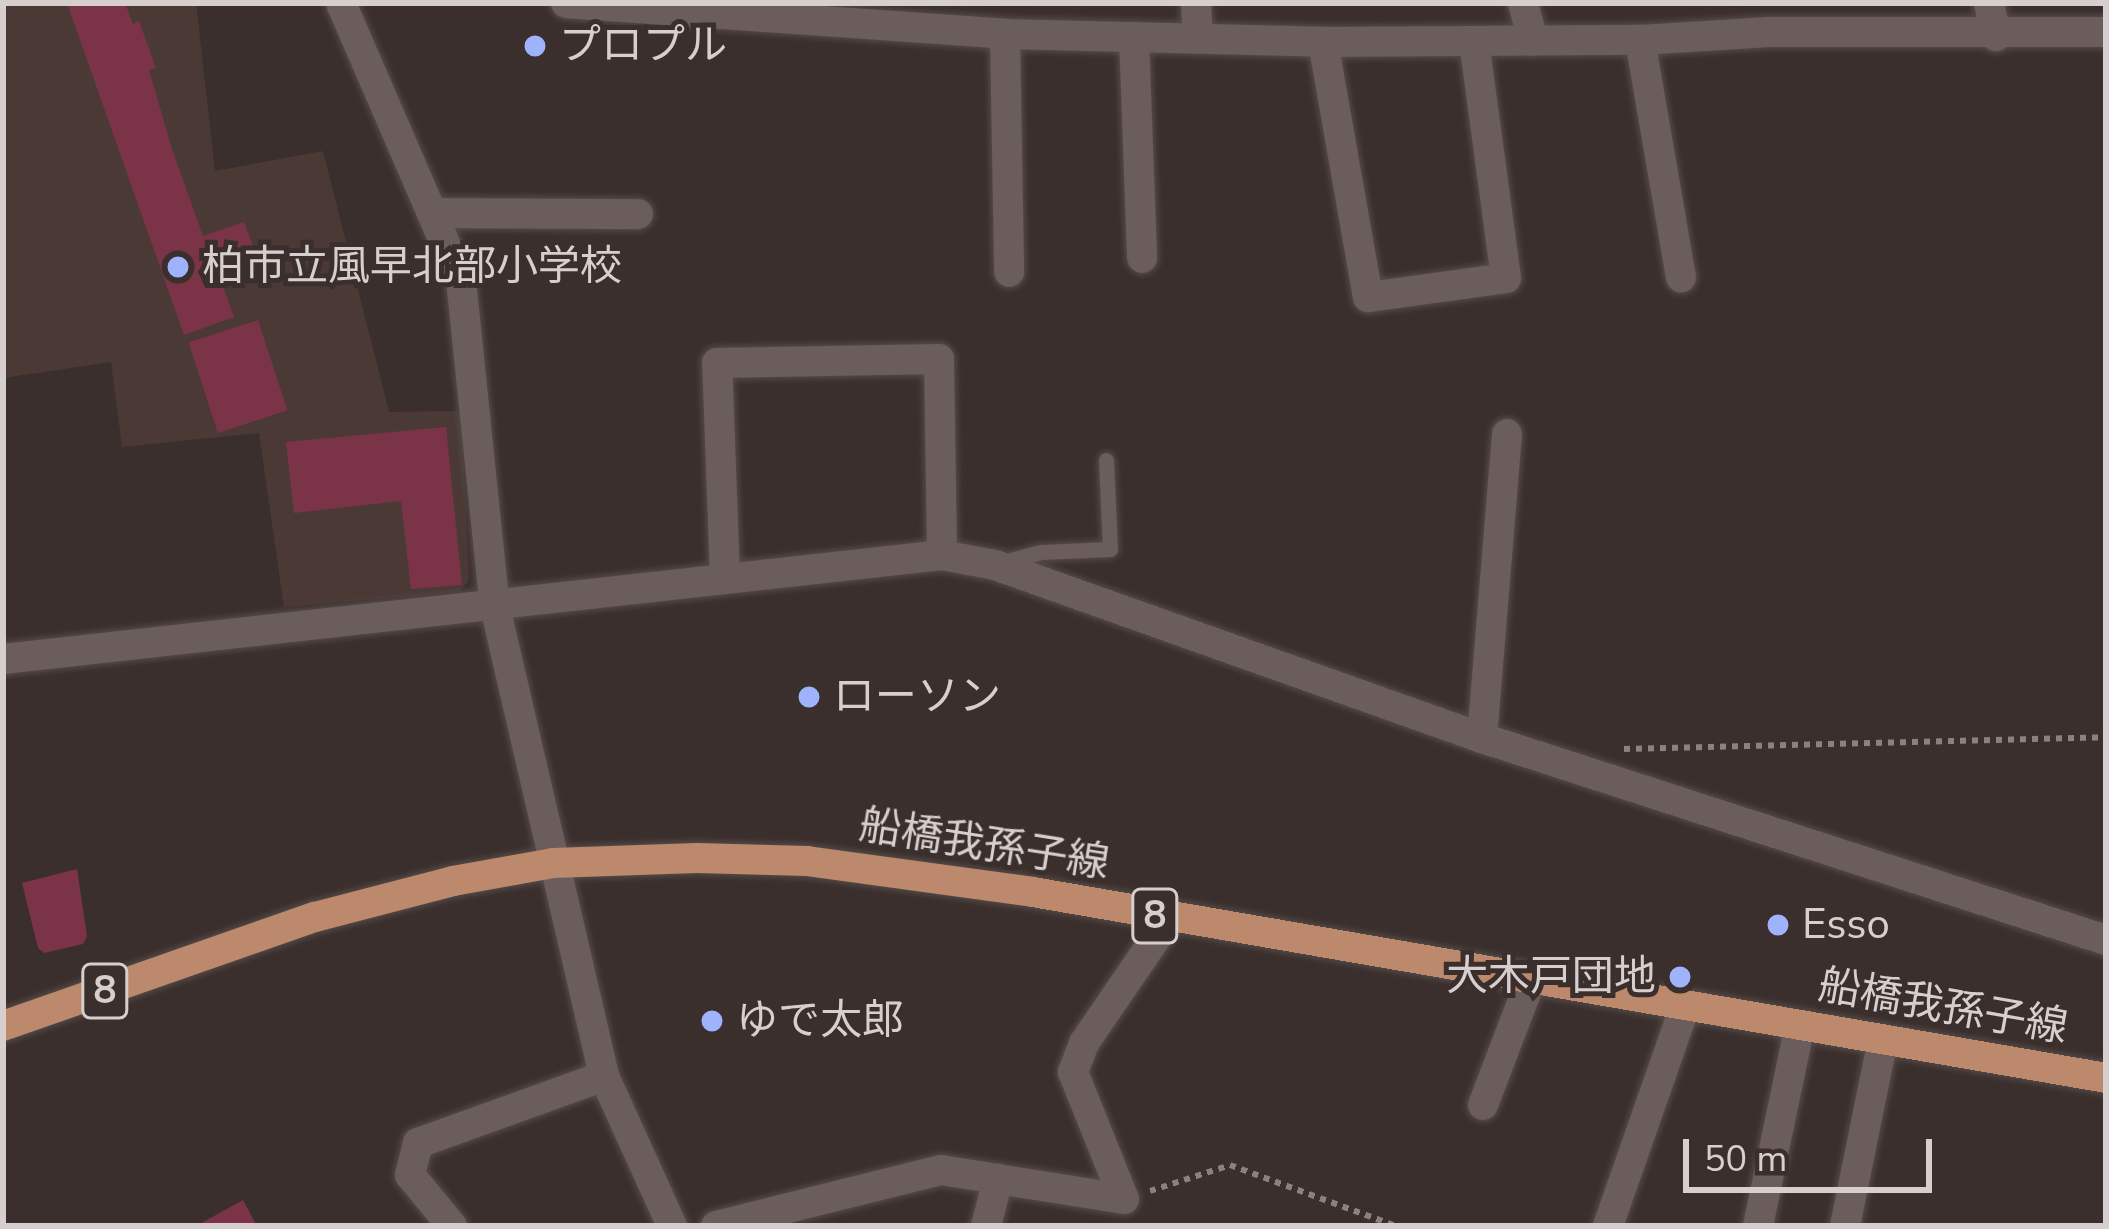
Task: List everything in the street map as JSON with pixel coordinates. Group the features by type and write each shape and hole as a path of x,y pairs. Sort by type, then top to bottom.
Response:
{"main road":[{"name":"船橋我孫子線","path":"3,1026 315,917 453,881 553,862 807,861 1013,889 2106,1078"}],"street":[{"path":"341,3 436,213 461,280 471,340 495,607 604,1076 672,1226"},
{"path":"566,3 1005,34 1323,42 1640,40 1767,18 1996,36 2106,32"},
{"path":"1196,3 1198,38"},
{"path":"1523,3 1533,41"},
{"path":"1989,3 1996,36"},
{"path":"1005,34 1009,272"},
{"path":"1134,37 1142,258"},
{"path":"1640,40 1681,277"},
{"path":"1323,42 1368,297 1506,278 1474,42"},
{"path":"436,213 638,214"},
{"path":"725,577 717,363 939,359 942,555"},
{"path":"1482,738 1507,434"},
{"path":"3,659 942,555 994,565 1482,738 2106,940"},
{"path":"1124,1199 1073,1072 1084,1043 1169,919"},
{"path":"1483,1105 1531,980"},
{"path":"1608,1226 1685,1006"},
{"path":"1758,1226 1800,1025"},
{"path":"1845,1226 1883,1040"},
{"path":"452,1226 410,1175 418,1143 604,1076"},
{"path":"716,1226 941,1170 1124,1199"},
{"path":"986,1226 998,1179"}],"lane":[{"path":"994,565 1042,552 1110,549 1106,460"}],"path":[{"path":"1619,749 2106,737"},
{"path":"1124,1199 1230,1165 1396,1226"}],"shaded area":[{"name":"柏市立風早北部小学校","path":"3,3 196,3 215,171 323,151 389,412 461,411 469,580 459,592 284,607 259,433 122,447 111,362 3,378"}],"building":[{"path":"67,3 125,3 133,24 139,21 156,68 149,70 172,149 203,236 244,222 258,259 218,273 234,317 184,335"},
{"path":"258,320 287,410 218,433 189,343"},
{"path":"446,427 462,585 411,589 401,501 294,513 286,442"},
{"path":"77,869 87,936 83,944 44,953 38,948 22,883"},
{"path":"243,1200 257,1226 196,1226"}],"place":[{"name":"プロプル","path":"535,46"},
{"name":"柏市立風早北部小学校","path":"178,267"},
{"name":"ローソン","path":"809,697"},
{"name":"Esso","path":"1778,925"},
{"name":"大木戸団地","path":"1680,977"},
{"name":"ゆで太郎","path":"712,1021"}]}
